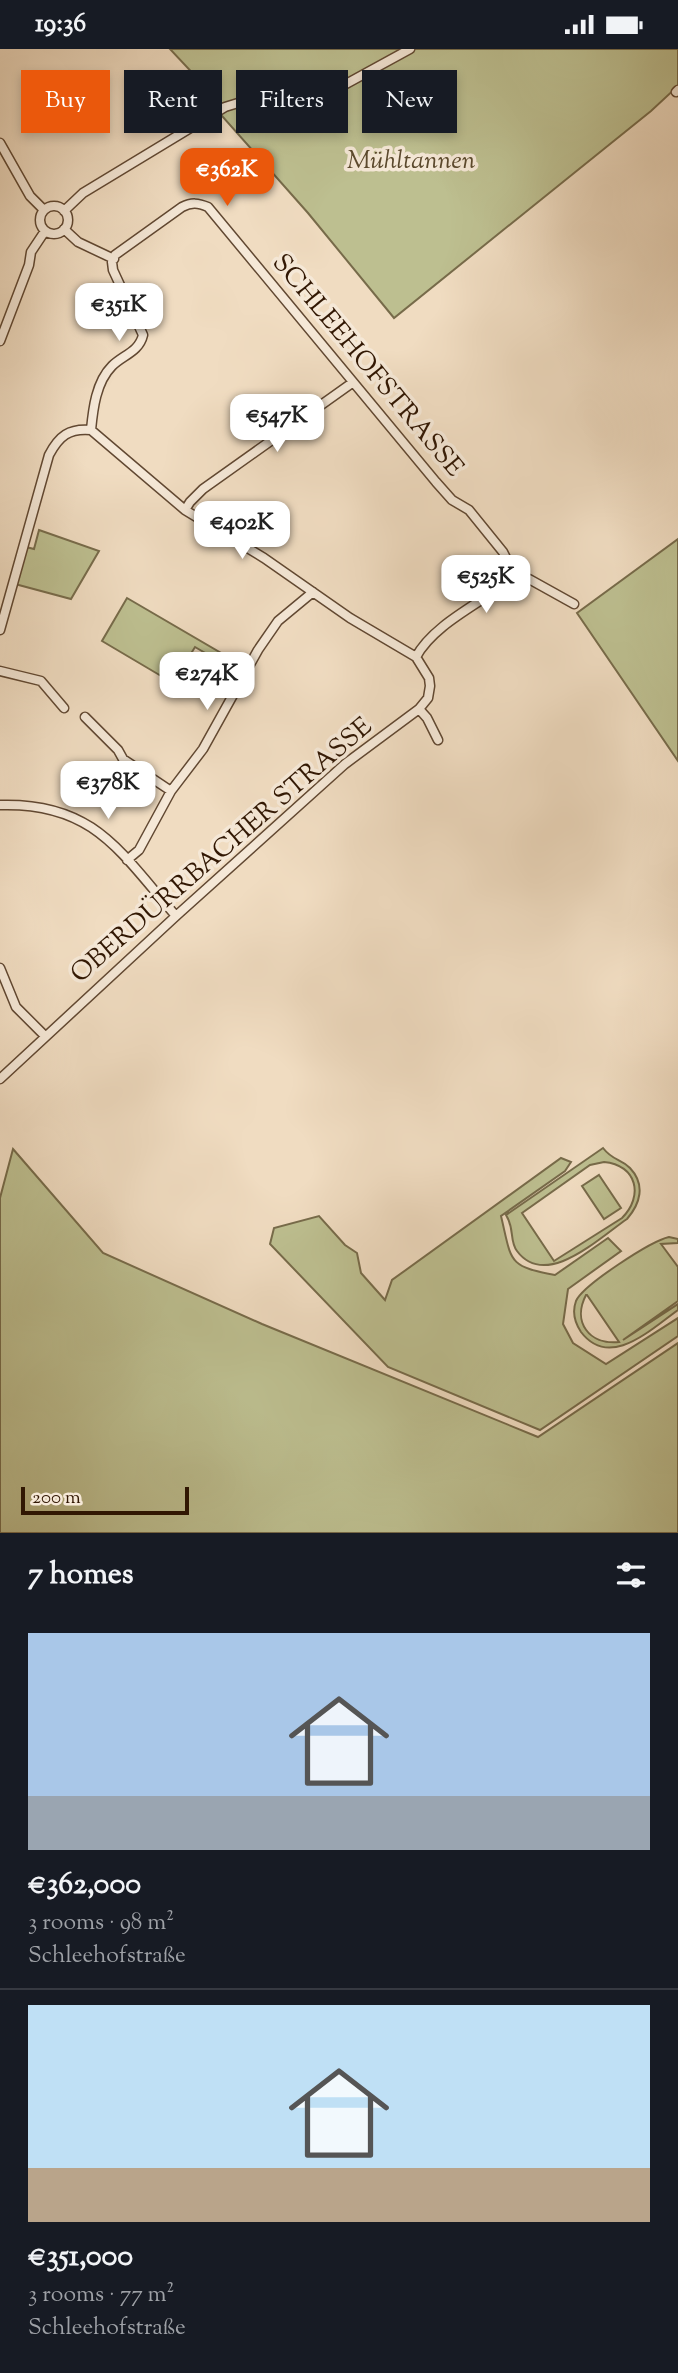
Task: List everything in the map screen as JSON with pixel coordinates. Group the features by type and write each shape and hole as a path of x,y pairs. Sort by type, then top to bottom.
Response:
{"street":[{"path":"64,211 83,193 225,107 261,96 317,94 335,90 410,49"},
{"path":"0,143 30,196 44,210"},
{"name":"SCHLEEHOFSTRASSE","path":"114,259 120,251 182,207 190,203 208,207 436,482 452,500 469,510 509,560 511,574"},
{"path":"44,210 54,206 64,211 67,218 64,229"},
{"path":"44,210 40,223 45,231 52,234 64,229"},
{"path":"64,229 78,241 114,259 113,270 142,335 137,348 113,365 106,374 93,406 91,430"},
{"path":"0,341 29,265 31,252 45,231"},
{"path":"185,510 208,486 352,383"},
{"path":"0,630 49,456 56,442 66,433 77,429 91,430 185,510 264,558 350,618 416,657 425,669 430,686 428,698 419,709 427,718 438,740"},
{"path":"416,657 421,649 456,617 506,583 511,574 529,579 574,604"},
{"path":"127,860 139,850 171,791 203,749 258,650 278,621 313,592"},
{"path":"0,671 41,681 64,708"},
{"name":"OBERDÜRRBACHER STRASSE","path":"0,1079 345,764 419,709"},
{"path":"85,717 118,750 123,759 171,791"},
{"path":"0,805 38,806 71,815 100,833 176,916"},
{"path":"0,968 16,1007 45,1036"}],"green space":[{"name":"Mühltannen","path":"170,49 678,49 678,86 651,111 394,318 308,213 237,133 348,133 348,70 236,70 236,132 222,116 222,70 190,70"},
{"path":"39,530 99,551 71,599 15,584 26,547 34,549"},
{"path":"678,539 678,761 577,613"},
{"path":"127,598 245,667 243,669 223,658 219,661 195,647 173,683 102,641"},
{"path":"603,1148 630,1168 640,1188 638,1201 627,1219 588,1248 557,1263 542,1265 529,1262 517,1251 506,1215","holes":["604,1162 624,1169 634,1183 635,1191 629,1209 622,1218 554,1261 522,1213 590,1165"]},
{"path":"13,1149 103,1253 262,1324 538,1437 678,1343 678,1533 0,1533 0,1198"},
{"path":"561,1158 571,1162 565,1171 501,1216 510,1253 520,1265 555,1275 608,1238 621,1251 568,1289 563,1324 573,1343 606,1364 678,1318 678,1336 540,1430 388,1367 270,1244 274,1228 319,1216 345,1245 357,1253 361,1273 385,1300 392,1280"},
{"path":"599,1175 621,1208 604,1219 582,1186"},
{"path":"669,1237 678,1239 678,1243 661,1244 678,1267 678,1301 623,1340 678,1304 678,1310 643,1335 617,1347 592,1343 577,1325 574,1313 576,1301 604,1275","holes":["587,1295 619,1342 599,1340 586,1330 581,1314"]}]}
